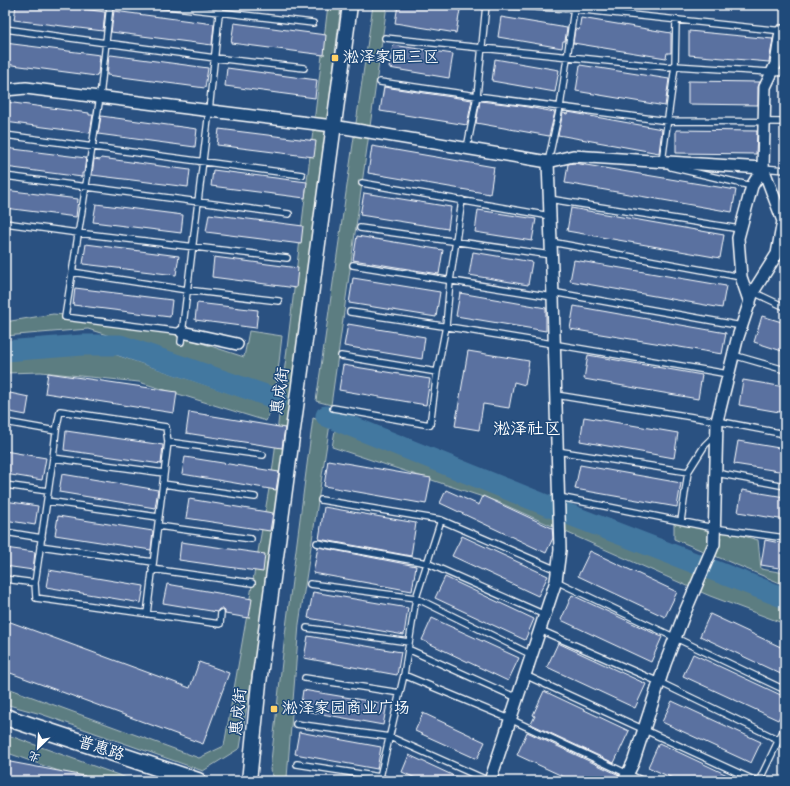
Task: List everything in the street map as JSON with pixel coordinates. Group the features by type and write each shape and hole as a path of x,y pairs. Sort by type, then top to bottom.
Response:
{"main road":[{"name":"普惠路","path":"5,717 198,781"}],"street":[{"name":"惠成街","path":"249,781 260,676 350,5"},
{"path":"626,777 633,763 675,638 714,544 717,421 733,355 751,298 779,255 783,221 782,212 763,168 765,87 776,64 783,32"},
{"path":"5,90 26,88 333,126 548,162 573,156 763,168"},
{"path":"489,781 557,576 560,550 555,344 548,162"},
{"path":"751,298 741,277 738,238 752,186 763,168"},
{"path":"181,337 237,344"}],"lane":[{"path":"110,5 100,98 65,318 181,337 210,111 220,5"},
{"path":"158,5 313,23"},
{"path":"467,148 477,96 483,49 486,5"},
{"path":"493,5 574,9 783,32"},
{"path":"548,162 560,106 574,9"},
{"path":"662,162 675,66 676,20"},
{"path":"5,29 215,58 304,68"},
{"path":"385,38 667,67 675,66 785,73"},
{"path":"380,82 668,121 785,122"},
{"path":"5,135 302,175"},
{"path":"645,160 752,186"},
{"path":"763,168 785,170"},
{"path":"5,176 289,214"},
{"path":"362,183 550,216"},
{"path":"333,408 430,425 437,372 446,326 450,281 462,200"},
{"path":"550,200 740,229"},
{"path":"5,223 192,248 287,258"},
{"path":"360,228 551,255"},
{"path":"551,242 741,277"},
{"path":"353,265 450,281 553,294 742,326"},
{"path":"72,272 187,290 279,301"},
{"path":"751,298 785,307"},
{"path":"350,312 446,326 728,374"},
{"path":"733,355 785,370"},
{"path":"341,356 437,372"},
{"path":"556,395 717,421 785,434"},
{"path":"147,614 168,442 166,427 60,411 35,583 36,598 147,614 220,624 221,613"},
{"path":"5,422 56,431"},
{"path":"681,521 688,472 705,445 717,433"},
{"path":"168,442 262,455"},
{"path":"558,451 688,472"},
{"path":"53,458 164,473"},
{"path":"716,473 785,486"},
{"path":"163,484 255,497"},
{"path":"5,485 48,491"},
{"path":"559,497 714,528 785,538"},
{"path":"321,500 442,520 557,576 675,638 785,690"},
{"path":"47,501 158,517"},
{"path":"380,777 404,675 416,598 442,520"},
{"path":"158,526 251,539"},
{"path":"5,532 42,538"},
{"path":"317,543 427,563 545,615"},
{"path":"40,546 153,562"},
{"path":"152,569 252,583"},
{"path":"5,579 35,583"},
{"path":"310,584 416,598 532,655"},
{"path":"307,628 409,642"},
{"path":"540,630 660,682 779,740"},
{"path":"408,649 517,698"},
{"path":"404,675 510,719 626,777 643,781"},
{"path":"525,675 758,781 785,727"},
{"path":"305,678 400,693"},
{"path":"296,724 390,737 489,781"},
{"path":"296,764 380,777 389,781"}],"green space":[{"path":"328,5 341,5 283,489 240,748 203,771 41,714 5,704 5,687 199,758 224,746 273,466"},
{"path":"373,5 387,5 331,405 316,401"},
{"path":"53,314 103,318 177,335 244,357 249,331 282,336 276,389 88,329 5,336 5,322"},
{"path":"93,347 272,407 266,421 139,382 41,372 5,373 5,355"},
{"path":"313,418 330,424 299,624 287,778 293,781 276,781 270,770 285,635"},
{"path":"336,425 598,528 785,598 785,624 710,596 498,502 332,447"},
{"path":"674,517 758,540 761,569 785,573 785,585 674,539"},
{"path":"5,734 135,781 87,781 5,752"}],"building":[{"path":"16,5 54,5 105,12 103,31 14,20"},
{"path":"398,5 432,5 460,10 456,33 395,23"},
{"path":"114,11 214,24 212,45 111,32"},
{"path":"501,17 567,28 565,41 563,41 562,48 498,37"},
{"path":"581,18 671,33 671,53 667,53 666,58 573,43 575,29 579,30"},
{"path":"234,23 326,35 324,55 231,43"},
{"path":"689,31 773,39 769,62 689,55"},
{"path":"5,43 100,55 98,74 96,76 5,64"},
{"path":"393,45 453,54 449,78 389,68"},
{"path":"111,55 208,68 205,88 107,75 109,56"},
{"path":"495,59 559,70 555,92 492,81"},
{"path":"580,65 669,79 665,106 576,91"},
{"path":"227,68 317,80 315,98 225,86"},
{"path":"688,81 760,82 758,87 758,105 688,104"},
{"path":"384,87 472,100 467,125 380,111"},
{"path":"480,101 555,112 549,136 476,123"},
{"path":"6,102 89,113 89,115 93,115 90,133 5,122"},
{"path":"568,112 662,129 659,153 558,135 563,113 567,114"},
{"path":"101,116 197,129 195,147 98,134"},
{"path":"219,129 316,141 314,157 217,145"},
{"path":"676,130 757,131 756,154 676,153"},
{"path":"372,146 494,167 490,194 368,173"},
{"path":"5,148 86,158 84,173 82,173 82,177 5,167"},
{"path":"101,158 190,170 188,187 92,175 94,159 100,160"},
{"path":"574,163 736,190 732,212 565,183 568,164"},
{"path":"213,170 307,182 305,198 211,186"},
{"path":"5,190 78,199 76,217 5,208"},
{"path":"364,193 451,207 448,229 360,215"},
{"path":"96,204 183,215 181,233 93,222"},
{"path":"571,208 724,235 720,258 567,231"},
{"path":"478,210 536,219 532,241 475,232"},
{"path":"209,214 303,226 301,244 206,232"},
{"path":"357,236 443,250 439,274 353,260"},
{"path":"86,244 179,256 176,275 83,264"},
{"path":"473,252 532,262 528,285 469,275"},
{"path":"214,257 298,268 296,288 212,277"},
{"path":"574,260 726,286 722,308 570,281"},
{"path":"353,278 440,292 436,317 349,303"},
{"path":"75,288 172,300 170,317 73,305"},
{"path":"460,293 546,308 546,331 456,316"},
{"path":"197,303 258,310 256,328 195,320"},
{"path":"574,306 726,333 722,354 570,329"},
{"path":"762,316 785,323 785,352 754,342"},
{"path":"348,324 425,337 422,359 344,346"},
{"path":"468,351 529,361 525,385 514,382 509,408 483,404 479,430 455,426"},
{"path":"588,355 702,375 698,399 584,379"},
{"path":"343,365 430,379 426,405 339,390"},
{"path":"48,373 177,392 174,413 45,393"},
{"path":"743,380 785,387 785,413 739,405"},
{"path":"5,392 29,397 26,415 5,411"},
{"path":"189,412 285,428 282,448 186,433"},
{"path":"584,417 678,433 674,458 580,441"},
{"path":"66,431 163,445 161,464 64,450"},
{"path":"738,441 785,449 785,472 734,464"},
{"path":"5,451 46,458 42,480 5,474"},
{"path":"185,457 279,472 276,490 182,474"},
{"path":"328,460 431,478 426,504 324,486"},
{"path":"580,465 681,483 677,507 575,489"},
{"path":"62,474 158,490 155,508 59,492"},
{"path":"446,490 479,505 483,496 552,528 553,538 546,553 440,503"},
{"path":"742,490 785,497 785,520 738,512"},
{"path":"189,499 273,513 270,531 186,518"},
{"path":"5,501 38,506 35,525 5,520"},
{"path":"324,507 416,523 411,556 319,539"},
{"path":"58,516 153,531 151,550 55,535"},
{"path":"462,536 548,576 538,596 452,556"},
{"path":"765,540 785,544 785,569 761,565"},
{"path":"181,542 265,554 263,572 179,560"},
{"path":"318,547 416,566 412,591 313,573"},
{"path":"5,548 35,552 33,570 5,566"},
{"path":"590,551 677,592 665,617 578,576"},
{"path":"49,570 144,586 141,603 46,587"},
{"path":"445,577 534,619 525,640 435,598"},
{"path":"167,584 252,599 249,618 225,614 225,611 222,609 219,609 217,612 163,603"},
{"path":"313,592 408,608 404,635 308,618"},
{"path":"572,595 662,637 651,662 561,620"},
{"path":"710,614 785,649 785,676 700,636"},
{"path":"432,618 519,658 508,681 422,640"},
{"path":"5,620 190,688 199,662 229,673 203,744 5,671"},
{"path":"308,636 401,652 397,675 304,658"},
{"path":"558,643 646,684 635,708 547,667"},
{"path":"693,654 785,697 785,706 778,720 683,676"},
{"path":"303,690 387,704 383,725 300,710"},
{"path":"544,691 629,731 614,763 531,724 535,716 533,715"},
{"path":"672,701 761,742 751,763 662,722"},
{"path":"423,713 485,742 477,759 415,731"},
{"path":"299,732 381,747 377,769 295,754"},
{"path":"527,732 619,775 617,781 573,781 517,755"},
{"path":"659,743 740,781 679,781 648,767"},
{"path":"409,755 465,781 422,781 402,772"},
{"path":"5,761 85,776 84,781 5,781"}],"waterway":[{"path":"5,351 83,345 120,345 277,399"},
{"path":"326,416 578,518 785,598"}],"place":[{"name":"淞泽家园三区","path":"335,58"},
{"name":"淞泽家园商业广场","path":"274,709"}],"district":[{"name":"淞泽社区","path":"527,429"}]}
